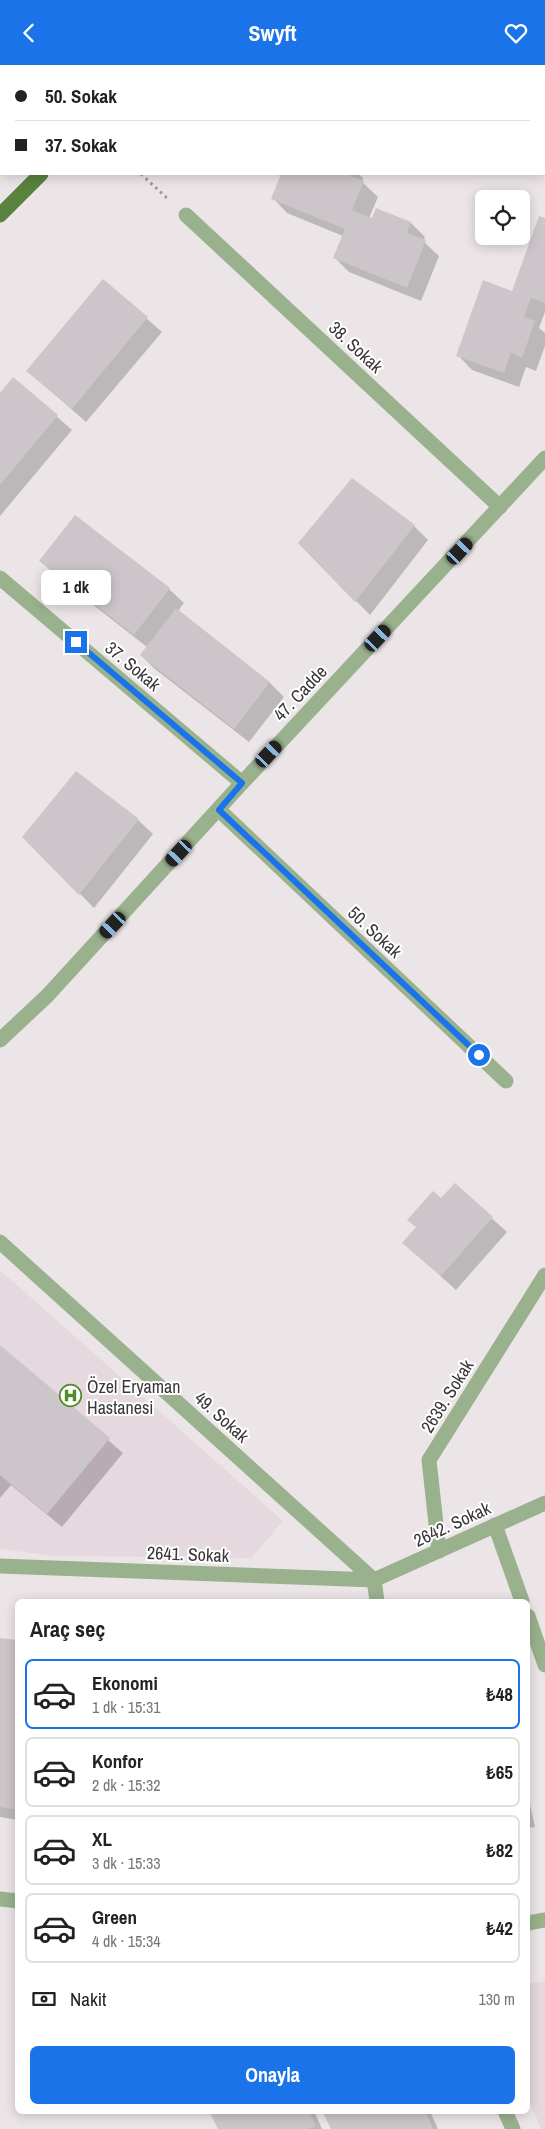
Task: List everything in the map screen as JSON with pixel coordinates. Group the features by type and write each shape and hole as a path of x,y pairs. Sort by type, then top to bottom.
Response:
{"main road":[{"path":"0,215 40,175"}],"street":[{"name":"38. Sokak","path":"186,215 500,507"},
{"name":"47. Cadde","path":"0,1040 47,996 242,783 545,459"},
{"name":"37. Sokak","path":"0,577 242,783"},
{"name":"50. Sokak","path":"219,810 506,1081"},
{"name":"49. Sokak","path":"0,1242 374,1580"},
{"name":"2639. Sokak","path":"439,1551 429,1460 545,1275"},
{"name":"2642. Sokak","path":"374,1580 545,1503"},
{"path":"495,1525 521,1599"},
{"name":"2641. Sokak","path":"0,1566 374,1580"},
{"path":"374,1580 377,1599"},
{"path":"530,1622 545,1665"},
{"path":"0,1899 15,1901"},
{"path":"530,1923 545,1919"},
{"path":"506,2114 513,2129"}],"path":[{"path":"143,175 186,215"}],"shaded area":[{"name":"Özel Eryaman Hastanesi","path":"0,1270 283,1521 251,1558 55,1556 0,1549"},
{"path":"545,1981 545,2129 541,2129 530,2104 530,1984"}],"building":[{"path":"281,175 349,175 364,181 352,210 372,218 376,208 411,222 407,233 426,240 407,288 333,258 345,229 271,199"},
{"path":"539,216 545,218 545,303 531,298 524,317 535,321 522,358 511,353 504,373 456,356 483,280 512,291"},
{"path":"103,279 148,317 72,409 26,371"},
{"path":"13,377 58,415 0,485 0,393"},
{"path":"352,478 415,525 355,602 298,543"},
{"path":"75,515 170,588 134,635 39,561"},
{"path":"176,608 270,682 234,729 140,655"},
{"path":"76,771 139,819 79,895 22,837"},
{"path":"455,1183 493,1217 441,1276 402,1243 416,1227 407,1220 433,1191 441,1198"},
{"path":"0,1345 110,1438 47,1514 0,1475"},
{"path":"0,1638 15,1640 15,1810 0,1807"},
{"path":"210,2114 310,2114 316,2126 309,2129 218,2129"},
{"path":"324,2114 426,2114 433,2129 331,2129"}],"place":[{"name":"Özel Eryaman Hastanesi","path":"71,1396"}],"route":[{"path":"76,642 242,783 219,810 479,1055"}]}
